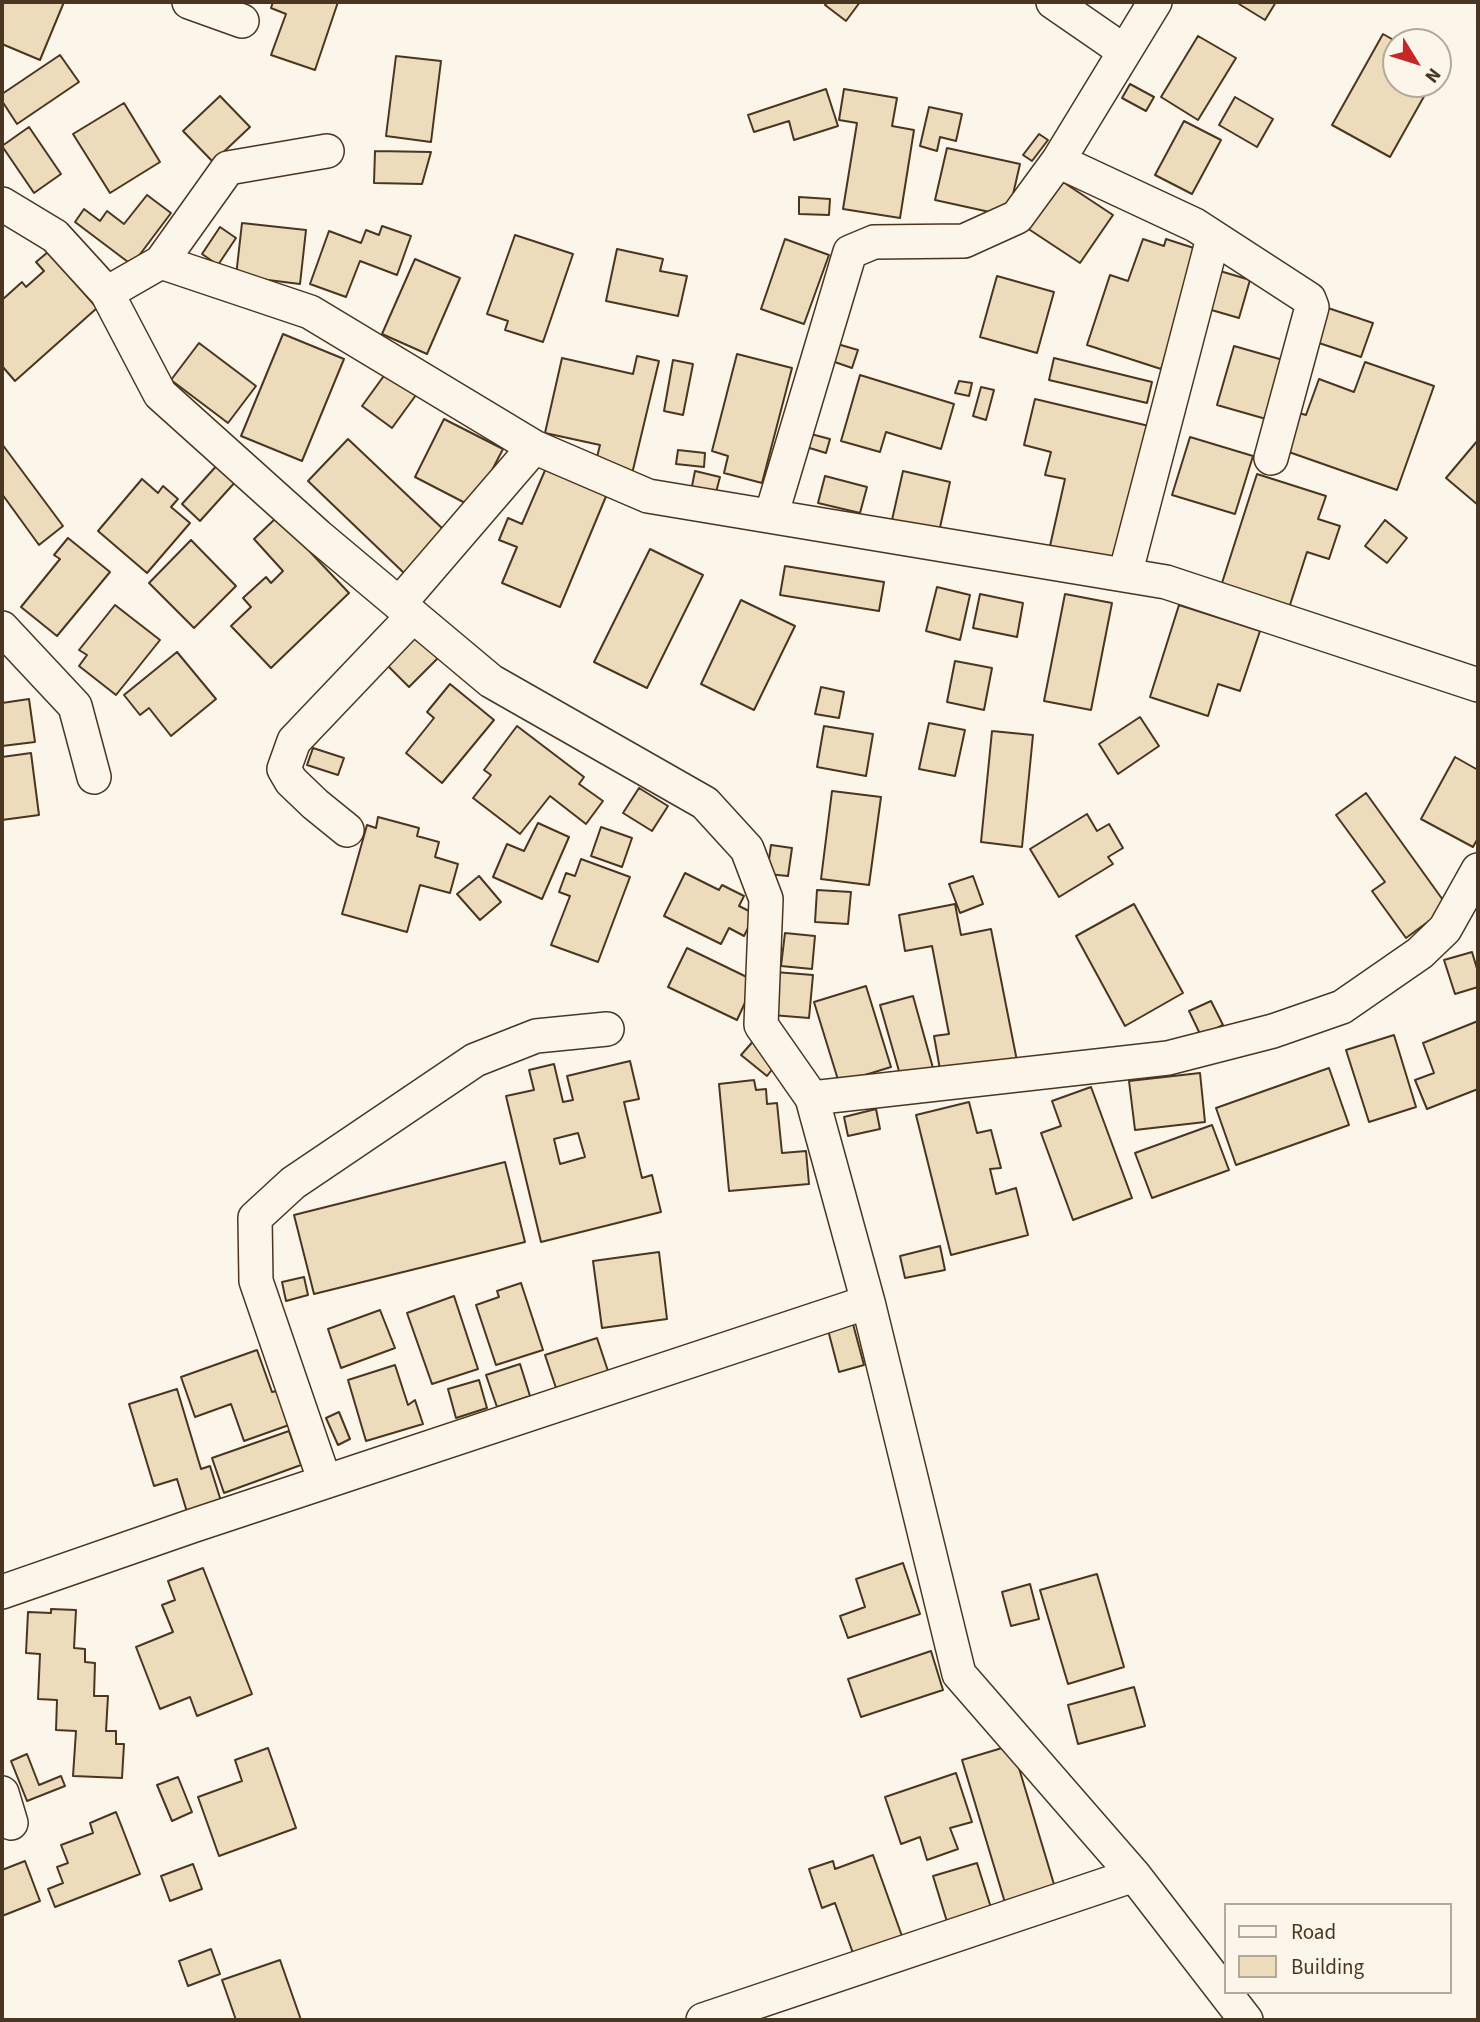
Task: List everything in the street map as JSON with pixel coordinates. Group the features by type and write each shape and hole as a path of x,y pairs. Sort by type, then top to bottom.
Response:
{"street":[{"path":"189,2 243,21"},
{"path":"1053,2 1124,51"},
{"path":"771,516 850,252 874,242 964,241 1017,217 1058,161 1155,2"},
{"path":"107,293 161,262 228,168 327,151"},
{"path":"1058,161 1195,225 1309,299 1312,307 1271,458"},
{"path":"2,204 55,236 107,293 160,394 318,536 491,681 705,803 747,849 766,899 761,1025 812,1098 869,1302 959,1674 1134,1875 1224,1992"},
{"path":"1125,575 1213,238"},
{"path":"161,262 310,312 534,447 648,496 1166,582 1478,685"},
{"path":"348,830 291,781 284,769 294,741 406,610 534,447"},
{"path":"2,628 75,706 94,777"},
{"path":"812,1098 1168,1058 1273,1031 1342,1007 1420,953 1445,929 1478,870"},
{"path":"325,1482 256,1281 255,1218 293,1183 475,1060 536,1036 607,1030"},
{"path":"2,1592 869,1302"},
{"path":"702,2020 1134,1875"},
{"path":"1226,1994 1246,2020"}],"building":[{"path":"2,2 64,2 40,60 2,44"},
{"path":"273,2 338,2 315,70 271,55 286,14 271,8"},
{"path":"828,2 860,2 846,21 825,5"},
{"path":"1276,2 1265,20 1239,4"},
{"path":"1198,36 1236,58 1198,120 1161,97"},
{"path":"1382,36 1382,98 1423,98 1390,157 1332,125"},
{"path":"60,55 79,82 17,124 2,101 2,94"},
{"path":"396,56 441,61 431,142 386,136"},
{"path":"1130,84 1154,97 1146,111 1122,98"},
{"path":"826,89 838,126 794,140 789,121 754,132 748,115"},
{"path":"844,89 897,98 892,126 914,130 900,218 843,209 857,123 839,120"},
{"path":"220,96 250,127 213,162 183,131"},
{"path":"1235,97 1273,119 1257,147 1219,125"},
{"path":"124,103 160,162 110,193 73,134"},
{"path":"929,107 962,114 956,141 940,137 937,151 920,146"},
{"path":"1184,121 1221,140 1192,194 1155,175"},
{"path":"29,127 61,174 34,193 2,146"},
{"path":"1039,134 1048,140 1032,161 1023,155"},
{"path":"947,148 1020,164 1008,216 935,200"},
{"path":"375,151 431,152 422,184 374,183"},
{"path":"1060,180 1113,215 1080,263 1027,228"},
{"path":"147,195 171,213 132,265 75,222 84,209 100,221 107,211 124,224"},
{"path":"799,197 830,199 829,215 799,214"},
{"path":"242,223 306,230 300,284 236,276"},
{"path":"382,226 411,236 397,275 360,261 346,297 310,284 329,231 361,243 366,230 379,235"},
{"path":"220,227 236,238 218,265 202,254"},
{"path":"515,235 573,254 543,342 505,330 508,321 487,314"},
{"path":"785,239 829,255 804,324 761,309"},
{"path":"1143,239 1164,246 1166,239 1200,250 1161,369 1087,345 1110,275 1128,281"},
{"path":"617,249 663,259 660,271 687,276 678,316 606,301"},
{"path":"48,252 97,308 15,381 2,366 2,300 22,282 26,287 44,271 36,262"},
{"path":"415,259 460,278 427,354 382,334"},
{"path":"1220,271 1250,280 1239,318 1208,309"},
{"path":"997,276 1054,292 1037,353 980,337"},
{"path":"1328,308 1373,323 1361,357 1316,342"},
{"path":"283,334 344,359 302,461 241,436"},
{"path":"199,343 256,386 228,423 171,380"},
{"path":"834,343 858,350 852,368 829,360"},
{"path":"1234,346 1290,362 1273,421 1217,405"},
{"path":"737,354 792,368 762,483 724,473 728,456 712,451"},
{"path":"637,356 659,361 632,474 595,465 600,445 545,433 562,358 633,374"},
{"path":"1054,358 1152,382 1147,403 1049,380"},
{"path":"673,360 693,364 683,415 664,411"},
{"path":"1365,362 1434,386 1397,490 1286,451 1299,413 1306,415 1319,379 1354,392"},
{"path":"386,373 416,395 392,428 362,406"},
{"path":"860,375 954,404 941,449 886,432 880,452 841,441"},
{"path":"959,381 972,383 969,396 955,393"},
{"path":"981,387 994,390 986,420 973,416"},
{"path":"1035,399 1149,426 1117,562 1050,546 1065,479 1045,475 1051,452 1024,445"},
{"path":"444,419 503,449 473,507 415,477"},
{"path":"807,433 830,439 826,453 803,446"},
{"path":"1190,437 1253,456 1235,514 1172,495"},
{"path":"348,439 444,530 404,573 308,481"},
{"path":"1478,440 1478,505 1446,478"},
{"path":"2,444 63,526 39,545 2,494"},
{"path":"678,450 705,453 704,467 676,464"},
{"path":"219,463 237,480 200,521 182,504"},
{"path":"546,468 607,494 560,607 502,583 517,547 499,540 508,518 522,524"},
{"path":"695,471 720,477 715,496 691,491"},
{"path":"903,471 950,482 939,532 892,520"},
{"path":"1257,474 1326,496 1318,519 1340,526 1329,559 1307,552 1289,608 1221,586"},
{"path":"825,476 867,487 860,513 818,503"},
{"path":"142,479 158,493 163,486 178,499 171,507 190,523 147,573 98,531"},
{"path":"277,517 349,593 271,668 231,626 251,607 243,598 266,577 271,583 283,571 254,539"},
{"path":"1385,520 1407,538 1387,563 1365,546"},
{"path":"68,538 110,572 57,636 21,607 60,559 54,555"},
{"path":"191,540 236,586 194,628 149,583"},
{"path":"650,549 703,575 647,688 594,662"},
{"path":"785,566 884,582 879,611 780,595"},
{"path":"937,587 970,595 960,640 926,631"},
{"path":"980,594 1023,603 1017,637 973,628"},
{"path":"1065,594 1112,603 1091,710 1044,701"},
{"path":"741,600 795,626 754,710 701,684"},
{"path":"115,605 160,640 116,695 79,666 87,655 79,650"},
{"path":"1179,605 1260,631 1240,691 1218,684 1208,716 1150,697"},
{"path":"417,635 439,657 409,687 388,666"},
{"path":"177,652 216,699 171,736 149,708 140,715 124,695"},
{"path":"955,661 992,668 984,710 947,702"},
{"path":"450,684 494,720 442,783 406,753 434,718 427,712"},
{"path":"821,687 844,692 839,718 815,714"},
{"path":"29,699 35,742 2,746 2,703"},
{"path":"1140,717 1159,746 1118,774 1099,744"},
{"path":"929,723 965,730 955,776 919,769"},
{"path":"517,726 584,777 579,784 603,801 586,824 550,796 520,834 473,798 491,775 484,770"},
{"path":"824,726 873,734 866,776 817,767"},
{"path":"992,731 1033,735 1022,847 981,842"},
{"path":"313,748 344,758 338,775 307,765"},
{"path":"31,753 39,815 2,820 2,757"},
{"path":"1455,757 1478,770 1478,838 1473,847 1421,819"},
{"path":"639,788 668,806 652,831 623,813"},
{"path":"832,791 881,797 869,885 821,879"},
{"path":"1366,793 1448,907 1406,938 1372,891 1385,882 1336,815"},
{"path":"1087,814 1097,831 1109,824 1123,848 1108,857 1113,864 1059,897 1030,849"},
{"path":"378,817 419,828 417,836 439,842 435,857 458,864 450,893 420,885 407,932 342,914 367,825 376,828"},
{"path":"538,823 569,837 542,899 493,877 507,844 524,851"},
{"path":"601,827 632,838 622,867 591,856"},
{"path":"771,845 792,848 788,876 767,874"},
{"path":"581,859 630,877 598,962 551,945 570,896 559,892 566,873 575,876"},
{"path":"685,873 719,890 722,885 744,896 739,906 755,914 744,936 729,928 721,944 664,916"},
{"path":"479,876 501,902 480,920 457,894"},
{"path":"973,876 983,904 960,913 949,884"},
{"path":"817,890 851,892 848,924 815,922"},
{"path":"955,904 961,935 991,929 1017,1061 941,1075 934,1036 949,1034 932,946 905,951 899,915"},
{"path":"1134,904 1183,993 1125,1026 1076,936"},
{"path":"785,933 815,936 812,969 781,966"},
{"path":"687,948 755,981 737,1020 668,987"},
{"path":"1472,952 1478,972 1478,987 1455,994 1444,960"},
{"path":"775,972 813,975 809,1018 772,1015"},
{"path":"866,986 891,1067 839,1083 814,1002"},
{"path":"913,996 933,1068 901,1078 880,1005"},
{"path":"1211,1001 1223,1025 1201,1036 1189,1011"},
{"path":"1478,1021 1478,1089 1427,1109 1415,1080 1434,1073 1423,1043"},
{"path":"1394,1035 1416,1107 1369,1122 1346,1050"},
{"path":"756,1038 774,1067 767,1076 741,1055"},
{"path":"630,1061 639,1099 624,1102 642,1178 652,1175 661,1212 541,1242 506,1096 534,1090 529,1070 554,1064 563,1102 573,1100 567,1076","holes":["578,1133 585,1157 560,1164 554,1139"]},
{"path":"1329,1068 1349,1125 1236,1165 1216,1108"},
{"path":"1200,1073 1205,1122 1135,1130 1129,1081"},
{"path":"754,1080 756,1090 766,1089 767,1104 777,1103 782,1153 806,1151 809,1184 729,1191 719,1084"},
{"path":"1091,1087 1132,1198 1073,1220 1041,1133 1061,1126 1052,1101"},
{"path":"969,1102 977,1133 991,1130 1001,1168 990,1169 996,1194 1016,1188 1028,1235 951,1255 916,1115"},
{"path":"876,1109 880,1129 848,1136 844,1117"},
{"path":"1212,1125 1229,1170 1152,1198 1135,1153"},
{"path":"505,1162 525,1242 314,1294 294,1215"},
{"path":"940,1246 945,1270 905,1278 900,1256"},
{"path":"659,1252 667,1319 602,1328 593,1261"},
{"path":"304,1277 308,1295 286,1301 282,1282"},
{"path":"521,1283 543,1350 496,1365 476,1305 499,1297 497,1291"},
{"path":"454,1296 478,1369 432,1384 407,1313"},
{"path":"380,1310 395,1348 341,1368 328,1329"},
{"path":"853,1324 864,1365 839,1372 828,1330"},
{"path":"597,1338 608,1371 556,1388 545,1355"},
{"path":"257,1350 272,1392 277,1391 289,1425 244,1441 231,1404 195,1417 181,1377"},
{"path":"520,1364 530,1396 497,1407 486,1375"},
{"path":"395,1365 408,1405 415,1400 423,1424 366,1441 348,1380"},
{"path":"479,1380 487,1408 456,1418 448,1389"},
{"path":"177,1389 201,1469 210,1466 221,1501 187,1512 177,1479 154,1486 129,1404"},
{"path":"339,1412 350,1439 338,1445 326,1418"},
{"path":"289,1431 301,1465 224,1493 212,1458"},
{"path":"903,1563 920,1614 848,1638 840,1616 865,1607 856,1579"},
{"path":"203,1568 252,1694 197,1716 190,1697 160,1709 136,1647 173,1632 162,1605 175,1600 168,1581"},
{"path":"1097,1574 1124,1667 1068,1684 1040,1590"},
{"path":"1030,1584 1039,1619 1011,1626 1002,1592"},
{"path":"51,1609 76,1610 74,1648 85,1649 85,1662 95,1663 94,1696 108,1696 106,1731 116,1731 116,1744 124,1744 122,1778 73,1776 76,1731 56,1730 57,1700 38,1699 40,1654 26,1653 28,1612 51,1613"},
{"path":"931,1651 943,1690 861,1717 848,1679"},
{"path":"1134,1687 1145,1726 1078,1744 1068,1705"},
{"path":"1012,1745 1056,1891 1006,1906 962,1760"},
{"path":"268,1748 296,1828 219,1856 198,1797 242,1781 235,1760"},
{"path":"27,1754 39,1785 61,1776 65,1786 27,1801 11,1761"},
{"path":"956,1773 972,1822 950,1828 958,1849 927,1860 920,1837 901,1844 885,1797"},
{"path":"178,1777 192,1812 172,1821 157,1785"},
{"path":"116,1812 140,1874 55,1907 48,1889 63,1883 57,1867 68,1863 61,1845 93,1833 90,1823"},
{"path":"873,1855 903,1939 854,1956 835,1903 822,1908 809,1869 833,1861 835,1869"},
{"path":"25,1861 40,1901 2,1916 2,1870"},
{"path":"977,1863 992,1911 948,1925 933,1876"},
{"path":"193,1864 202,1889 170,1901 161,1876"},
{"path":"211,1949 220,1974 188,1986 179,1961"},
{"path":"280,1960 301,2020 236,2020 222,1980"}]}
